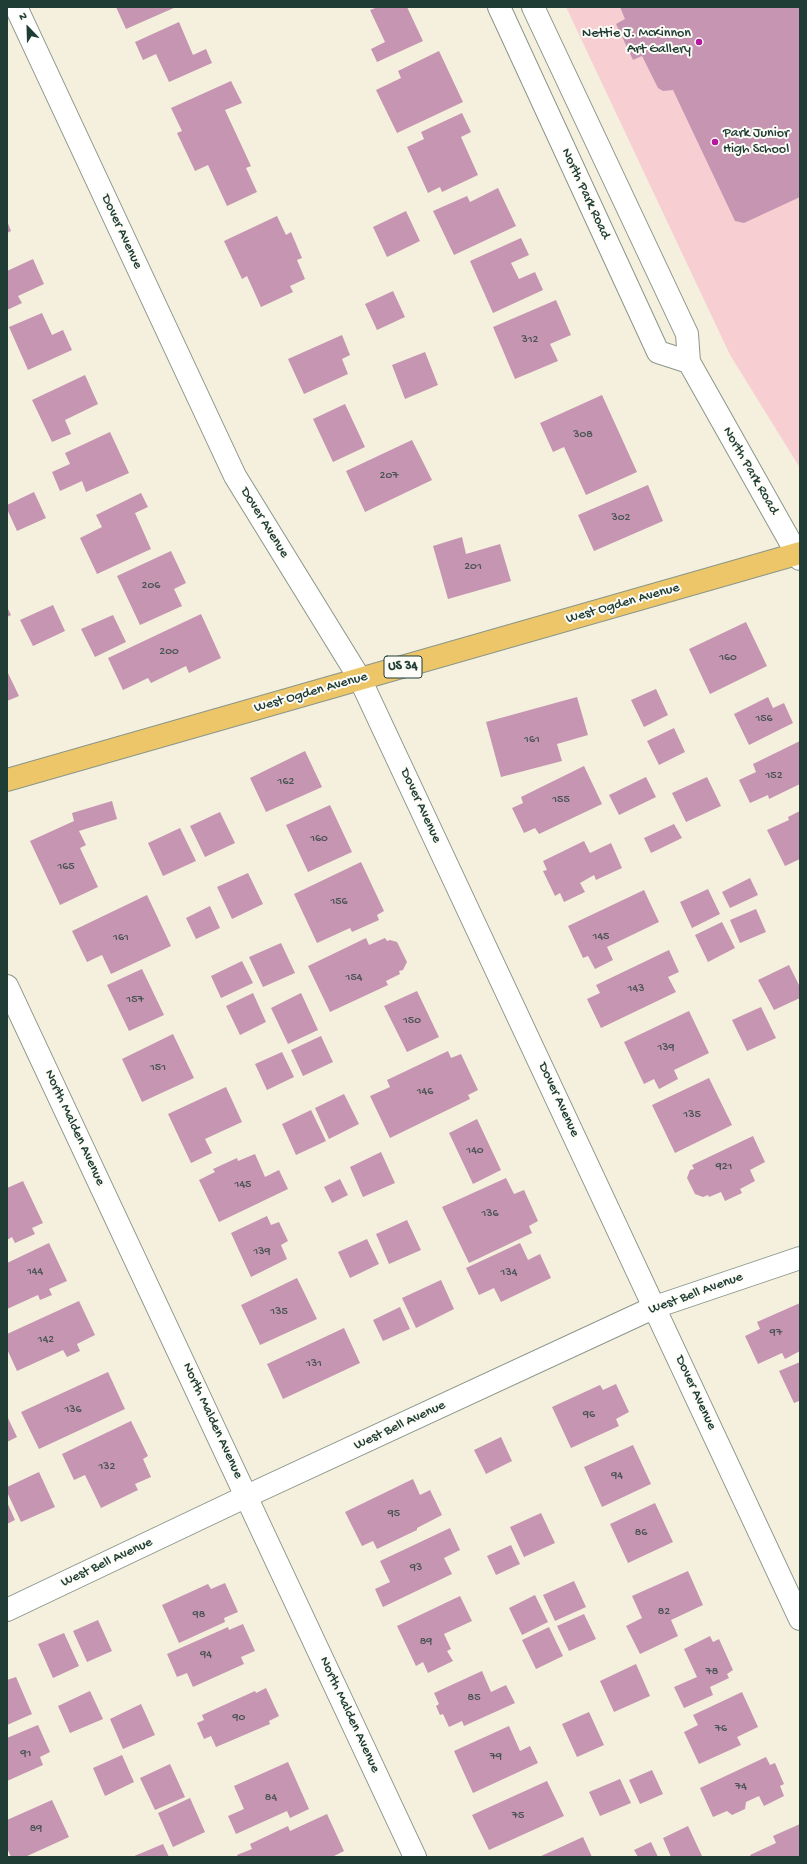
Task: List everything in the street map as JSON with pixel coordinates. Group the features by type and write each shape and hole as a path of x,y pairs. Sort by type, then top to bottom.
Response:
{"main road":[{"name":"West Ogden Avenue","path":"7,780 799,555"}],"street":[{"name":"Dover Avenue","path":"16,7 236,476 360,679 800,1619"},
{"name":"North Park Road","path":"499,7 658,352 689,362"},
{"name":"North Park Road","path":"533,7 687,334 689,362 799,555"},
{"name":"North Malden Avenue","path":"7,986 415,1857"},
{"name":"West Bell Avenue","path":"7,1610 247,1496 655,1307 800,1258"}],"shaded area":[{"name":"Park Junior High School","path":"566,7 800,7 800,468 730,355"}],"building":[{"path":"116,7 176,7 126,29"},
{"path":"378,7 407,7 423,41 377,62 371,49 385,42 370,10"},
{"name":"Park Junior High School","path":"620,7 800,7 800,197 744,223 735,221 673,90 663,91 658,88 642,56 633,60 616,24 625,19"},
{"path":"179,22 193,55 206,49 212,63 169,82 156,54 143,60 135,42"},
{"path":"439,51 463,102 397,133 376,90 401,78 398,71"},
{"path":"231,81 242,103 225,110 251,166 246,168 257,192 227,206 208,165 195,171 177,133 182,131 171,108"},
{"path":"462,113 471,132 461,137 478,175 442,192 440,187 428,193 407,147 424,139 421,132"},
{"path":"498,188 516,226 454,255 433,211 467,196 470,202"},
{"path":"406,211 420,241 387,257 373,227"},
{"path":"277,216 286,235 291,232 302,258 297,260 305,279 290,286 293,292 261,307 247,276 242,279 224,241"},
{"path":"7,221 11,231 7,233"},
{"path":"521,238 529,255 511,263 519,279 535,272 543,290 493,313 470,261"},
{"path":"33,259 44,284 18,296 22,303 7,310 7,271"},
{"path":"393,291 405,317 377,330 365,304"},
{"path":"556,300 571,335 550,344 558,361 515,379 493,327"},
{"path":"42,313 52,335 63,330 72,350 28,370 9,327"},
{"path":"342,335 350,355 342,359 348,374 304,394 288,359"},
{"path":"425,352 438,385 405,399 392,365"},
{"path":"85,375 98,404 65,420 71,434 52,442 32,400"},
{"path":"602,395 637,472 586,495 564,447 553,452 540,423"},
{"path":"345,404 365,447 333,462 313,419"},
{"path":"110,432 129,473 86,492 82,481 60,491 52,472 70,464 65,453"},
{"path":"412,440 432,480 365,512 346,471"},
{"path":"648,485 663,521 594,551 578,515"},
{"path":"34,492 46,518 17,531 7,509 7,505"},
{"path":"141,493 148,507 135,513 151,549 97,574 80,538 102,527 96,515"},
{"path":"462,537 466,554 500,544 511,581 448,599 433,546"},
{"path":"171,551 186,583 174,589 182,606 140,625 117,576"},
{"path":"53,605 65,631 33,646 20,620"},
{"path":"7,607 11,615 7,617"},
{"path":"201,614 221,658 189,673 186,666 151,683 148,678 123,690 108,658"},
{"path":"113,615 126,642 95,657 81,629"},
{"path":"746,622 767,666 710,694 689,649"},
{"path":"7,671 19,696 7,701"},
{"path":"656,689 668,715 644,727 631,700"},
{"path":"577,697 588,735 557,744 562,761 501,777 486,722"},
{"path":"768,697 773,708 784,703 793,723 749,745 734,714"},
{"path":"674,728 685,752 659,765 647,741"},
{"path":"800,741 800,784 769,799 768,795 750,803 739,780 756,772 753,764"},
{"path":"305,751 322,787 266,812 250,778"},
{"path":"584,766 602,804 539,834 535,828 524,833 512,808 523,803 521,797"},
{"path":"646,777 656,797 619,815 609,795"},
{"path":"707,777 721,806 686,822 672,793"},
{"path":"112,801 117,819 79,831 86,845 80,848 98,887 60,905 30,841 74,821 72,813"},
{"path":"330,805 352,852 308,872 286,825"},
{"path":"800,811 800,859 785,866 767,830 789,820 788,817"},
{"path":"220,812 235,843 205,857 190,826"},
{"path":"674,824 682,838 651,853 644,838"},
{"path":"180,828 196,861 163,876 148,843"},
{"path":"584,841 590,853 611,843 622,868 596,880 594,875 580,883 585,892 564,902 560,893 555,896 543,871 547,870 543,861"},
{"path":"361,862 384,911 377,915 379,920 352,932 350,928 317,943 294,894"},
{"path":"248,873 263,904 232,919 217,887"},
{"path":"750,878 758,895 730,908 722,892"},
{"path":"708,889 720,914 692,928 680,902"},
{"path":"644,890 659,922 607,947 613,960 595,969 588,956 583,958 568,926"},
{"path":"147,895 171,946 111,974 102,955 87,962 72,931"},
{"path":"210,906 220,928 196,939 186,918"},
{"path":"756,909 766,932 740,943 730,920"},
{"path":"722,922 735,948 708,962 695,935"},
{"path":"366,938 369,945 385,938 387,941 390,940 397,942 407,962 403,970 399,971 400,974 386,981 388,985 330,1012 308,966"},
{"path":"281,943 295,973 263,987 249,957"},
{"path":"669,950 679,972 668,977 676,992 601,1028 587,999 600,993 596,985"},
{"path":"242,961 253,983 221,998 211,976"},
{"path":"789,965 800,987 800,998 774,1010 758,980"},
{"path":"142,969 164,1015 129,1031 107,985"},
{"path":"417,991 439,1037 407,1052 384,1006"},
{"path":"253,993 266,1022 240,1035 226,1006"},
{"path":"301,993 318,1030 288,1044 271,1008"},
{"path":"761,1007 776,1038 747,1051 732,1020"},
{"path":"689,1011 709,1053 674,1070 678,1079 659,1089 654,1079 644,1084 624,1042"},
{"path":"173,1034 194,1078 142,1102 122,1059"},
{"path":"321,1036 333,1062 303,1076 291,1050"},
{"path":"448,1051 451,1058 461,1054 478,1090 468,1095 470,1099 390,1138 370,1096 390,1087 387,1080"},
{"path":"282,1052 294,1077 267,1090 255,1064"},
{"path":"709,1078 732,1125 675,1153 652,1105"},
{"path":"226,1087 242,1122 205,1139 212,1153 191,1163 168,1114"},
{"path":"344,1094 359,1124 329,1139 315,1108"},
{"path":"311,1110 326,1141 296,1155 282,1124"},
{"path":"477,1119 501,1170 473,1184 449,1133"},
{"path":"753,1136 765,1162 750,1170 755,1181 740,1189 742,1193 725,1201 721,1192 709,1197 708,1195 703,1197 695,1194 687,1178 690,1170 694,1169 692,1165"},
{"path":"381,1152 395,1183 363,1197 350,1167"},
{"path":"255,1154 265,1177 279,1170 288,1189 219,1222 199,1180 215,1172 213,1169 237,1158 238,1161"},
{"path":"506,1178 514,1194 524,1190 538,1221 529,1226 532,1233 469,1263 442,1207"},
{"path":"340,1179 348,1195 332,1203 324,1187"},
{"path":"23,1181 43,1223 32,1228 35,1234 15,1243 12,1237 7,1240 7,1188"},
{"path":"267,1216 271,1225 279,1222 288,1241 281,1245 287,1259 251,1277 231,1233"},
{"path":"407,1220 421,1250 389,1264 376,1234"},
{"path":"367,1239 379,1264 350,1278 338,1252"},
{"path":"49,1243 67,1281 49,1289 52,1295 40,1300 38,1295 7,1309 7,1263"},
{"path":"520,1243 528,1260 540,1254 551,1278 501,1302 494,1288 479,1295 466,1268"},
{"path":"297,1278 317,1319 260,1345 241,1305"},
{"path":"441,1280 454,1309 416,1328 402,1298"},
{"path":"79,1301 95,1335 77,1344 80,1351 67,1357 63,1350 17,1371 7,1349 7,1334"},
{"path":"800,1303 800,1351 785,1359 782,1353 758,1364 745,1336 760,1329 757,1322"},
{"path":"400,1307 410,1329 383,1341 373,1320"},
{"path":"344,1328 360,1363 283,1399 267,1364"},
{"path":"800,1362 800,1404 799,1401 794,1403 779,1371"},
{"path":"108,1372 125,1409 39,1449 21,1412"},
{"path":"616,1384 629,1412 616,1419 619,1426 571,1448 552,1407 600,1385 603,1390"},
{"path":"7,1416 17,1437 7,1442"},
{"path":"131,1421 148,1456 143,1459 151,1477 135,1484 138,1490 101,1508 85,1475 74,1480 62,1454"},
{"path":"501,1437 512,1461 486,1474 474,1450"},
{"path":"633,1445 651,1484 602,1507 584,1467"},
{"path":"39,1472 55,1507 21,1522 7,1492 7,1487"},
{"path":"413,1479 420,1495 430,1490 442,1515 417,1528 417,1530 377,1549 373,1541 362,1546 345,1512"},
{"path":"7,1502 15,1520 7,1524"},
{"path":"655,1503 673,1542 628,1563 610,1524"},
{"path":"541,1513 555,1543 524,1557 510,1527"},
{"path":"450,1528 460,1550 444,1558 452,1574 383,1607 375,1589 390,1582 380,1561"},
{"path":"511,1545 520,1564 496,1575 487,1556"},
{"path":"688,1571 703,1605 671,1620 678,1636 640,1654 626,1626 642,1618 632,1596"},
{"path":"574,1581 586,1607 555,1621 543,1595"},
{"path":"225,1583 238,1612 224,1618 225,1622 179,1643 162,1605 208,1584 211,1589"},
{"path":"535,1595 548,1622 522,1635 509,1608"},
{"path":"460,1596 472,1621 444,1634 451,1649 447,1651 453,1661 428,1673 423,1662 416,1666 397,1626"},
{"path":"584,1614 596,1639 569,1651 557,1626"},
{"path":"98,1620 112,1651 87,1662 73,1631"},
{"path":"243,1624 255,1651 241,1657 244,1664 193,1687 187,1673 177,1677 167,1654 228,1627 229,1630"},
{"path":"549,1627 563,1656 536,1669 522,1640"},
{"path":"64,1633 79,1666 53,1678 38,1644"},
{"path":"710,1636 713,1642 719,1639 733,1670 727,1674 729,1678 710,1687 713,1695 684,1708 674,1687 697,1677 684,1649"},
{"path":"636,1664 650,1696 614,1712 600,1681"},
{"path":"482,1671 491,1692 506,1685 515,1703 464,1726 462,1721 449,1727 443,1714 440,1715 436,1706 439,1704 434,1693"},
{"path":"16,1677 32,1714 7,1725 7,1680"},
{"path":"266,1688 279,1716 269,1721 270,1724 216,1747 211,1736 204,1739 197,1723 204,1720 202,1715 255,1691 256,1693"},
{"path":"90,1691 103,1719 70,1733 58,1706"},
{"path":"742,1692 758,1727 737,1737 741,1745 699,1764 684,1732 698,1725 693,1715"},
{"path":"141,1704 155,1735 123,1749 110,1719"},
{"path":"589,1712 604,1745 577,1757 562,1724"},
{"path":"38,1725 50,1752 40,1757 43,1765 7,1781 7,1738"},
{"path":"509,1726 520,1751 530,1746 538,1763 473,1793 454,1751"},
{"path":"122,1755 134,1782 105,1796 93,1768"},
{"path":"766,1757 770,1765 775,1763 784,1784 780,1786 784,1796 764,1806 759,1796 746,1802 745,1809 732,1815 727,1811 713,1817 700,1788"},
{"path":"288,1762 309,1809 290,1818 287,1811 236,1834 228,1816 244,1809 234,1786"},
{"path":"170,1764 185,1797 155,1810 140,1778"},
{"path":"652,1770 663,1794 640,1804 629,1780"},
{"path":"620,1779 631,1803 600,1816 589,1792"},
{"path":"547,1781 564,1816 489,1850 472,1815"},
{"path":"190,1798 205,1832 173,1847 158,1813"},
{"path":"52,1800 69,1837 25,1857 11,1857 7,1848 7,1820"},
{"path":"327,1814 344,1851 332,1857 238,1857 237,1855 252,1849 250,1844 288,1826 290,1831"},
{"path":"800,1824 800,1857 751,1857 750,1855 776,1843 773,1836"},
{"path":"688,1826 702,1856 671,1857 663,1838"},
{"path":"583,1837 592,1857 539,1857"},
{"path":"651,1842 658,1857 638,1857 634,1850"},
{"path":"163,1844 169,1857 132,1857"}],"place":[{"name":"Nettie J. McKinnon Art Gallery","path":"699,42"},
{"name":"Park Junior High School","path":"715,142"}]}
